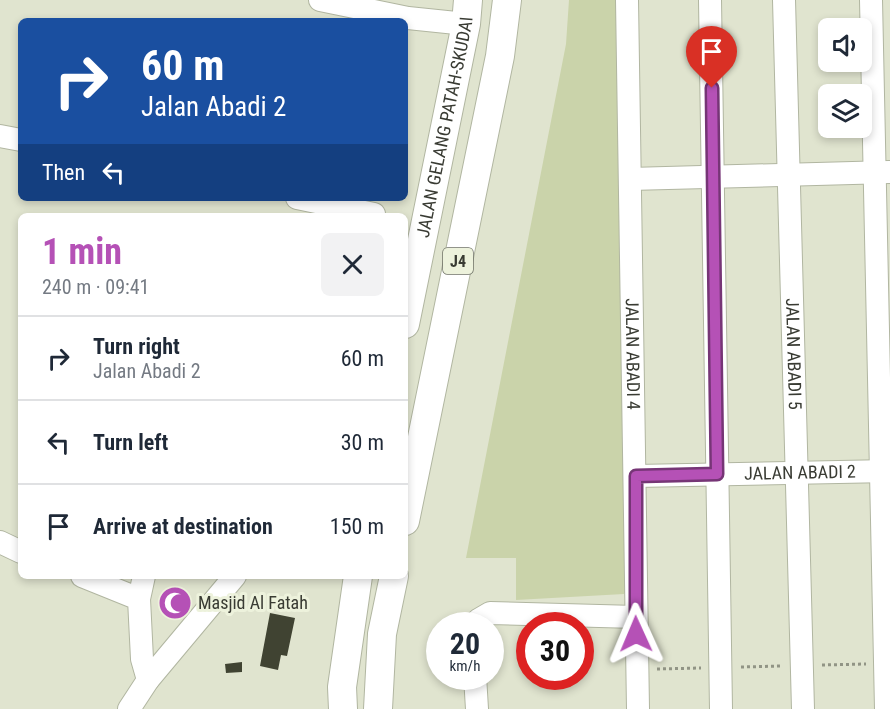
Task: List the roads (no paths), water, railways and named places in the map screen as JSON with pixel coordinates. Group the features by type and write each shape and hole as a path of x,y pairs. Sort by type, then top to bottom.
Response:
{"main road":[{"name":"J4","path":"408,506 500,56 507,0"},
{"name":"JALAN GELANG PATAH-SKUDAI","path":"408,309 467,12"},
{"path":"342,709 343,675 358,579"},
{"path":"378,709 382,634 393,579"}],"street":[{"path":"320,0 376,18"},
{"name":"JALAN ABADI 4","path":"627,0 638,709"},
{"path":"711,0 721,709"},
{"name":"JALAN ABADI 5","path":"784,0 803,709"},
{"path":"871,0 882,172 886,709"},
{"path":"408,28 467,12"},
{"path":"0,136 18,139"},
{"path":"630,179 882,172"},
{"path":"318,201 375,209"},
{"name":"JALAN ABADI 2","path":"636,476 885,471"},
{"path":"0,542 18,551"},
{"path":"89,579 139,599"},
{"path":"143,579 139,599 142,659 148,680"},
{"path":"129,709 148,680 232,579"},
{"path":"504,613 636,616"},
{"path":"476,690 477,709"}],"place":[{"name":"Masjid Al Fatah","path":"175,603"}]}
